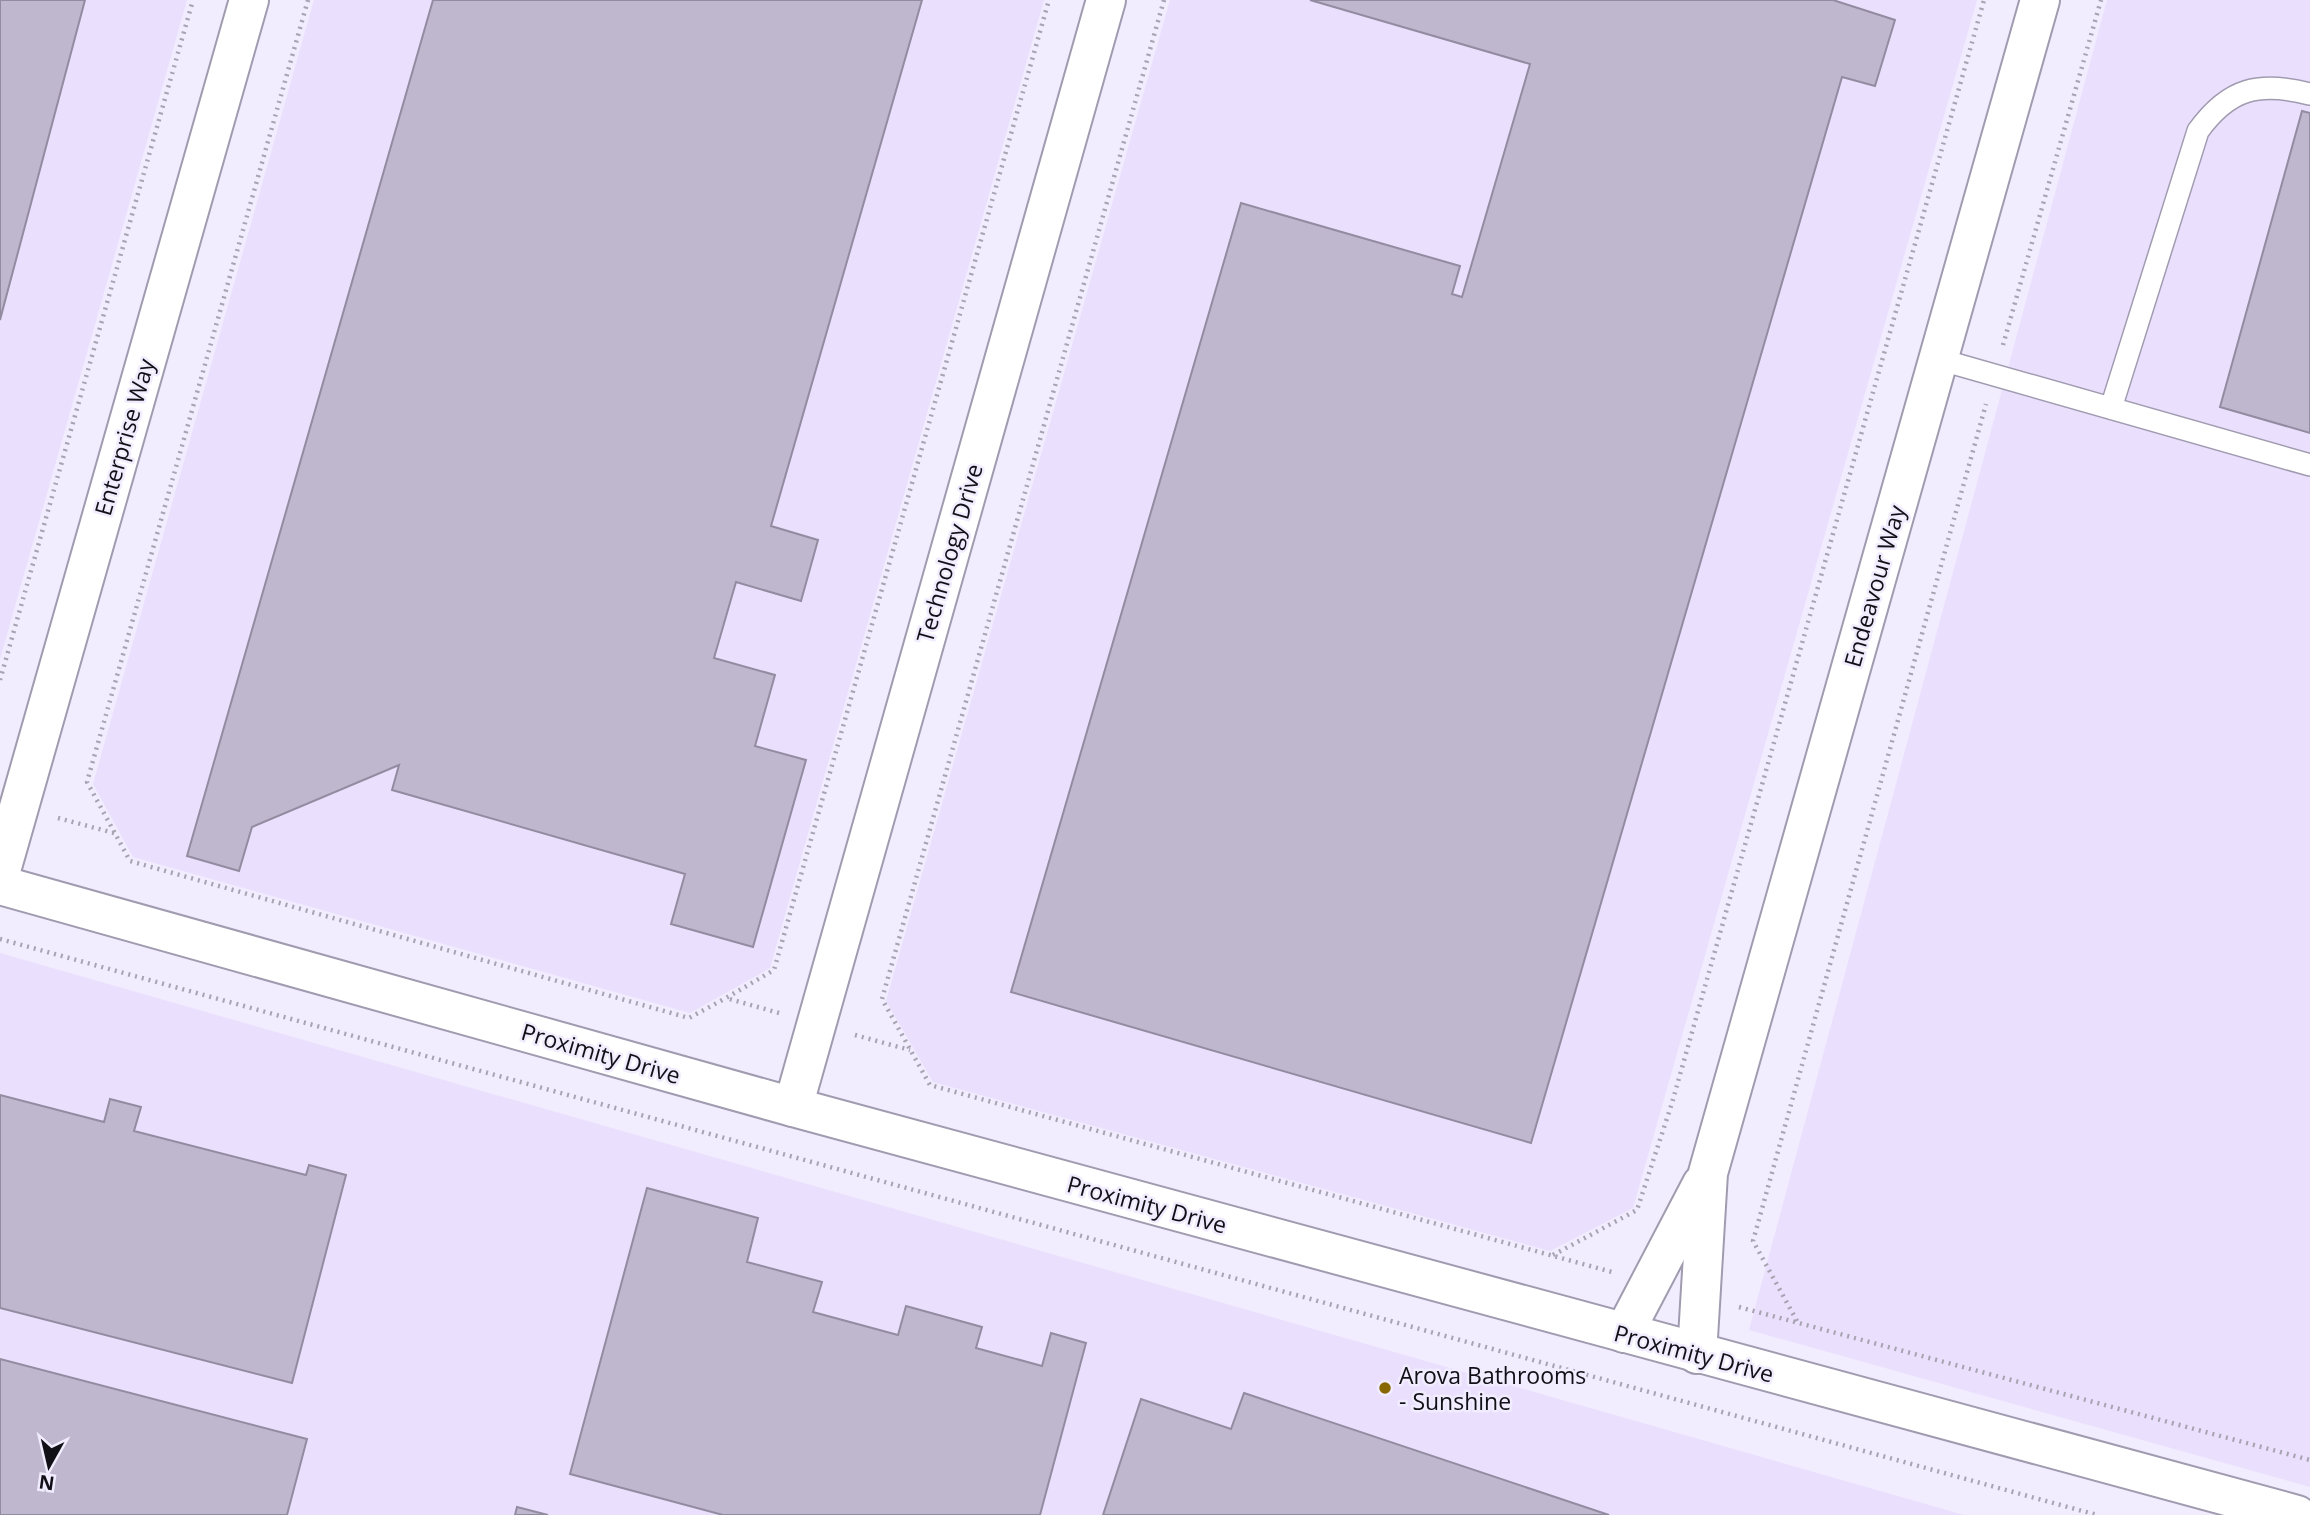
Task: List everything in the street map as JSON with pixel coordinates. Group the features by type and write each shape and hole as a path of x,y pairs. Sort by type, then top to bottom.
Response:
{"street":[{"name":"Enterprise Way","path":"0,874 249,0"},
{"name":"Technology Drive","path":"793,1107 1106,0"},
{"name":"Endeavour Way","path":"1697,1354 1708,1173 2040,0"},
{"name":"Proximity Drive","path":"0,885 793,1107 2297,1515"},
{"name":"Endeavour Way","path":"1624,1333 1708,1173"}],"lane":[{"path":"2111,408 2198,131 2212,112 2232,95 2258,88 2285,88 2310,94"},
{"path":"1938,359 2310,465"}],"path":[{"path":"0,680 192,0"},
{"path":"308,0 87,782 130,861 690,1018 774,970 1049,0"},
{"path":"1164,0 882,999 930,1085 1649,1281"},
{"path":"1552,1256 1637,1210 1679,1076 1984,0"},
{"path":"1798,1322 1752,1241 2101,0"},
{"path":"0,939 2097,1515"},
{"path":"726,998 911,1051"},
{"path":"1699,1296 2310,1460"}],"shaded area":[{"path":"0,0 187,0 0,659"},
{"path":"314,0 1044,0 770,968 690,1013 133,857 93,784"},
{"path":"1170,0 1977,0 1633,1208 1550,1251 933,1082 886,1001"},
{"path":"2107,0 2310,0 2310,1487 1749,1330"},
{"path":"0,953 1964,1515 0,1515"}],"building":[{"path":"0,0 85,0 0,320"},
{"path":"433,0 922,0 771,526 818,540 801,601 736,582 714,658 775,675 755,746 806,760 753,947 671,924 685,874 392,790 399,765 252,827 239,871 187,856"},
{"path":"1310,0 1833,0 1895,20 1875,86 1842,77 1531,1143 1011,992 1241,203 1460,266 1452,294 1462,297 1530,64"},
{"path":"2302,111 2310,113 2310,433 2220,407"},
{"path":"0,1095 104,1122 110,1099 141,1107 134,1131 306,1175 309,1165 346,1175 292,1383 0,1308"},
{"path":"647,1188 758,1218 747,1262 822,1282 813,1312 898,1335 906,1306 982,1327 976,1348 1042,1366 1051,1333 1086,1343 1040,1515 723,1515 570,1474"},
{"path":"0,1359 307,1439 287,1515 0,1515"},
{"path":"1244,1393 1609,1515 1103,1515 1141,1399 1231,1429"},
{"path":"517,1507 548,1515 515,1515"}],"place":[{"name":"Arova Bathrooms - Sunshine","path":"1385,1388"}]}
